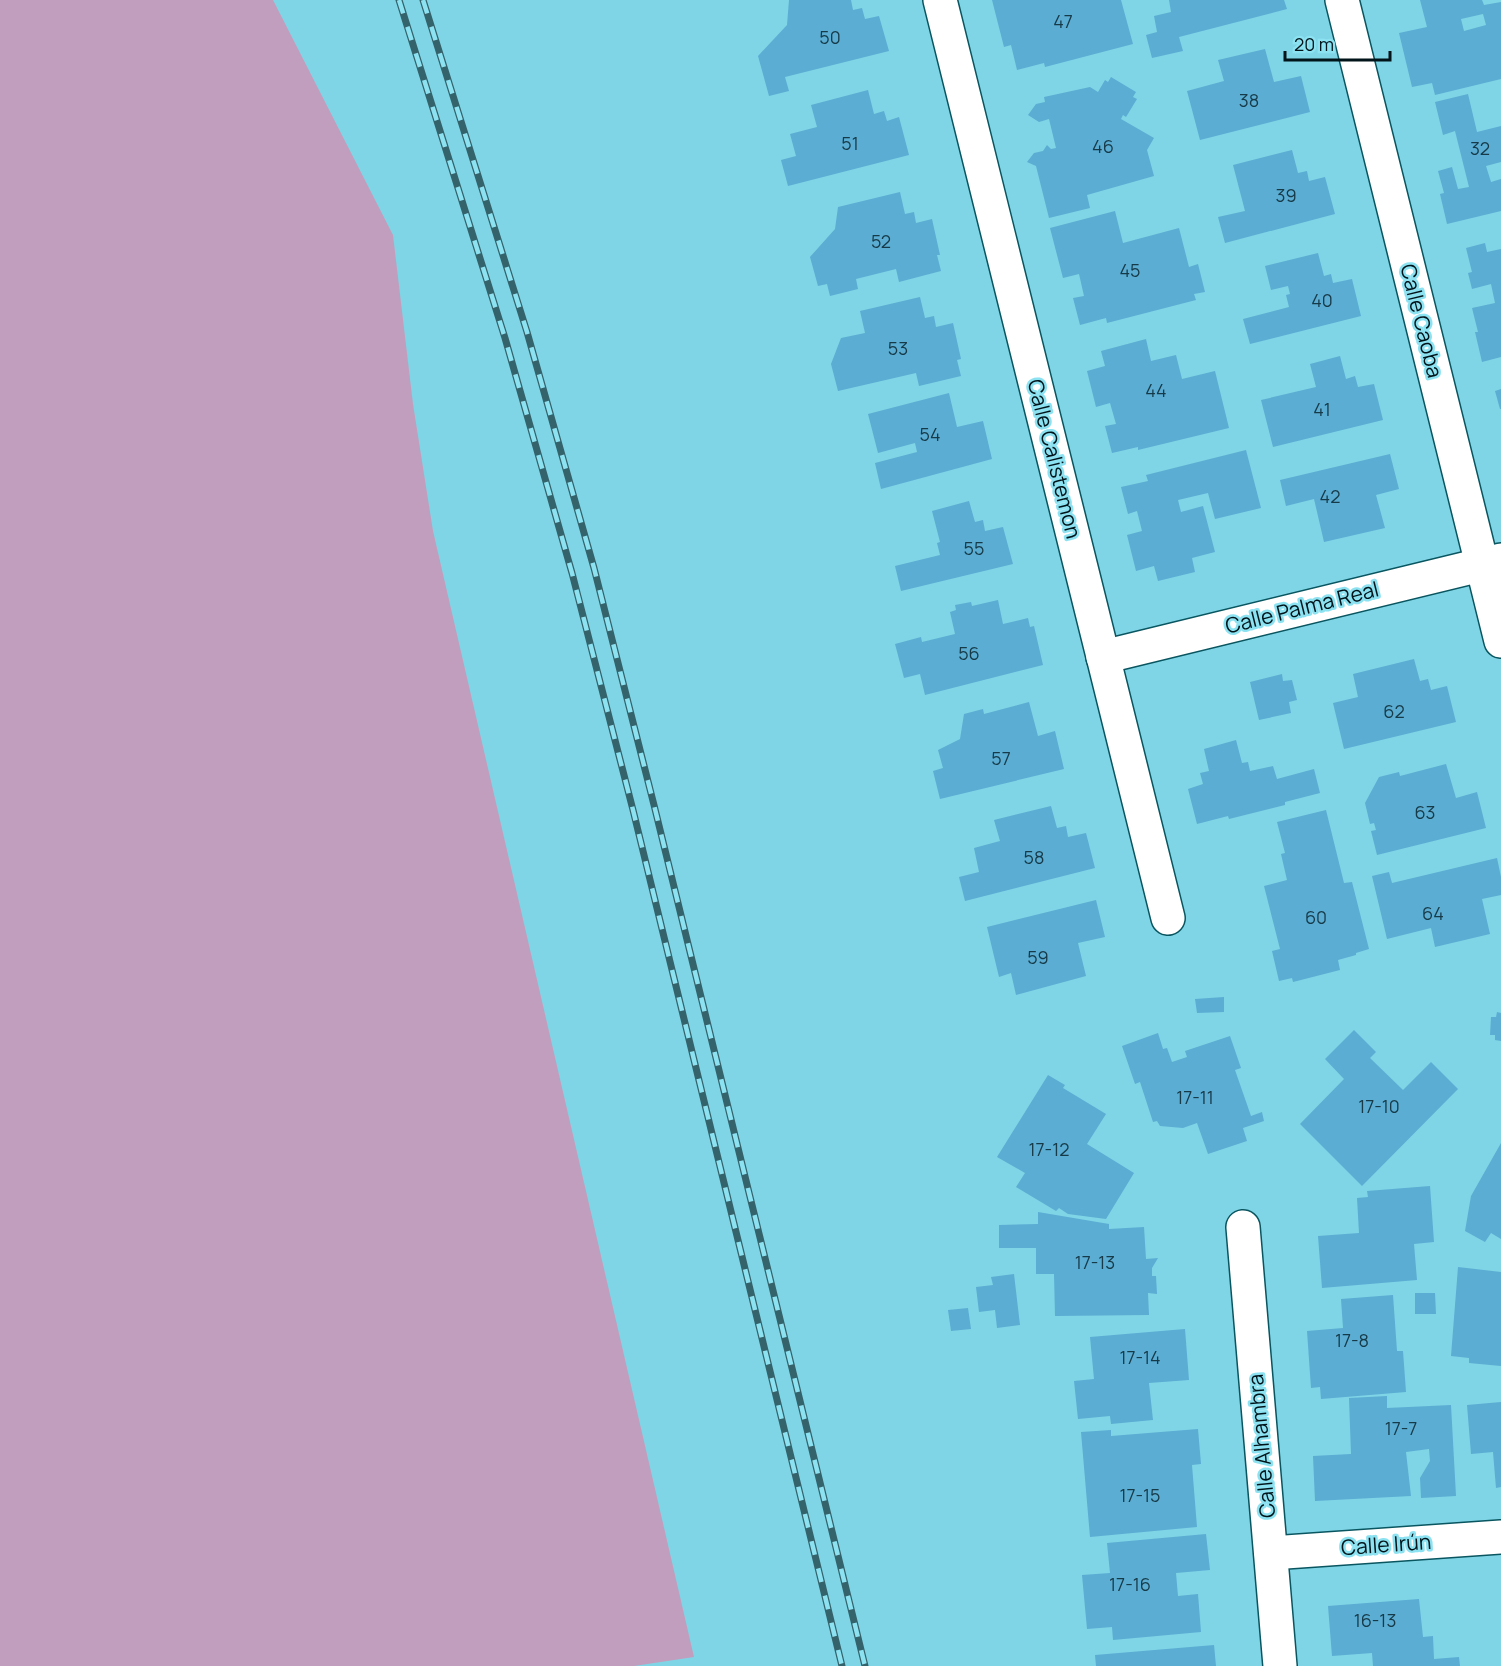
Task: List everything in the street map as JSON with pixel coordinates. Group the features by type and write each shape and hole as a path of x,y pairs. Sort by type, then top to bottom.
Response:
{"street":[{"name":"Calle Calistemon","path":"940,0 1168,918"},
{"name":"Calle Caoba","path":"1342,0 1492,562 1501,641"},
{"name":"Calle Palma Real","path":"1103,657 1492,562"},
{"name":"Calle Alhambra","path":"1243,1227 1280,1666"},
{"name":"Calle Irún","path":"1271,1553 1501,1536"}],"shaded area":[{"path":"0,0 273,0 393,235 413,404 433,531 694,1657 634,1666 0,1666"}],"building":[{"path":"789,0 851,0 853,10 862,8 865,19 879,16 889,51 785,77 789,91 769,96 758,56 787,25"},
{"path":"992,0 1121,0 1133,44 1045,67 1044,63 1017,70 1011,45 1004,47"},
{"path":"1169,0 1284,0 1287,9 1179,37 1183,51 1152,58 1146,35 1157,32 1154,16 1171,12"},
{"path":"1420,0 1482,0 1484,5 1501,2 1501,79 1435,95 1432,83 1412,87 1399,33 1427,27","holes":["1483,14 1486,25 1464,31 1461,19"]},
{"path":"1265,49 1274,82 1301,76 1310,112 1200,140 1187,91 1224,81 1218,60"},
{"path":"1111,77 1136,92 1133,97 1137,99 1126,117 1123,115 1121,119 1154,138 1147,150 1154,176 1087,195 1090,208 1049,218 1036,166 1027,162 1034,153 1043,151 1047,145 1051,149 1056,148 1049,119 1039,122 1028,115 1036,104 1045,102 1044,97 1090,87 1098,92 1105,80 1108,82"},
{"path":"868,90 874,114 884,111 887,121 899,117 909,155 788,186 781,160 796,156 790,134 817,127 811,105"},
{"path":"1468,94 1477,132 1501,126 1501,162 1486,166 1491,182 1501,179 1501,211 1447,224 1440,194 1444,193 1438,171 1452,167 1458,189 1469,187 1455,131 1443,135 1435,102"},
{"path":"1292,150 1298,173 1307,171 1309,181 1325,177 1335,214 1225,243 1218,217 1245,211 1233,165"},
{"path":"900,192 905,214 914,212 916,223 932,219 941,271 899,282 896,269 856,279 858,289 830,296 827,284 818,286 810,257 835,229 838,207"},
{"path":"1115,211 1123,243 1179,228 1189,267 1198,264 1205,292 1194,294 1196,300 1107,323 1106,318 1080,325 1073,298 1084,296 1079,274 1063,278 1050,228"},
{"path":"1485,243 1487,252 1501,249 1501,357 1482,362 1472,308 1495,303 1491,284 1472,289 1468,273 1472,272 1466,248"},
{"path":"1318,253 1324,276 1331,274 1333,283 1352,279 1361,316 1250,344 1243,319 1289,307 1286,295 1290,294 1288,286 1271,290 1265,266"},
{"path":"920,297 925,318 934,316 936,327 953,323 961,359 957,360 961,376 919,386 916,373 838,391 831,364 841,338 865,333 860,311"},
{"path":"1146,339 1151,361 1176,355 1182,379 1215,371 1229,428 1138,450 1138,447 1112,453 1105,426 1116,424 1110,403 1096,407 1087,371 1105,366 1101,351"},
{"path":"1340,356 1346,379 1355,376 1358,387 1374,384 1383,420 1273,447 1261,400 1316,387 1310,364"},
{"path":"1501,389 1501,409 1500,409 1495,391"},
{"path":"949,393 957,427 983,421 992,459 881,489 875,463 917,452 915,443 878,453 868,414"},
{"path":"1246,450 1261,508 1215,519 1208,493 1178,500 1181,512 1203,506 1215,552 1192,558 1195,572 1158,581 1154,566 1136,571 1127,535 1142,531 1137,511 1128,514 1121,487 1148,481 1146,475"},
{"path":"1390,454 1399,489 1376,495 1385,528 1324,542 1314,499 1286,506 1280,480"},
{"path":"969,501 975,522 983,520 985,531 1003,527 1013,564 901,591 895,566 940,555 937,543 940,542 932,511"},
{"path":"998,600 1003,624 1028,618 1030,627 1034,626 1043,665 925,695 920,674 904,678 895,644 921,637 922,642 955,634 950,612 956,610 955,605 971,602 972,606"},
{"path":"1414,659 1420,681 1428,679 1431,690 1447,686 1456,722 1344,749 1333,703 1358,697 1353,674"},
{"path":"1282,674 1283,681 1292,680 1297,700 1289,702 1291,713 1259,720 1250,682"},
{"path":"1029,702 1038,736 1055,731 1064,769 940,799 933,771 943,768 938,750 960,739 964,714 983,709 984,714"},
{"path":"1236,740 1242,763 1248,762 1250,771 1273,766 1277,779 1314,769 1320,793 1285,802 1285,805 1229,819 1228,816 1197,824 1188,789 1203,784 1200,773 1209,771 1204,749"},
{"path":"1446,764 1456,798 1477,792 1486,828 1377,855 1371,831 1376,830 1374,823 1370,824 1365,803 1379,777 1399,772 1400,776"},
{"path":"1051,806 1057,828 1066,826 1068,837 1086,833 1095,868 965,901 959,877 979,872 974,848 1000,841 994,820"},
{"path":"1326,810 1344,883 1352,882 1369,949 1338,960 1340,970 1293,982 1292,978 1279,981 1272,951 1280,949 1264,886 1287,880 1281,854 1285,853 1277,822"},
{"path":"1497,858 1501,877 1501,895 1482,899 1490,934 1435,947 1431,928 1387,939 1372,876 1389,872 1392,883"},
{"path":"1096,900 1105,937 1078,943 1086,976 1016,995 1011,973 999,977 987,927"},
{"path":"1224,997 1224,1012 1197,1013 1195,999"},
{"path":"1497,1012 1501,1013 1501,1041 1495,1040 1495,1035 1490,1035 1491,1017 1496,1017"},
{"path":"1354,1030 1376,1052 1370,1058 1403,1090 1431,1062 1458,1089 1362,1186 1300,1124 1344,1079 1325,1059"},
{"path":"1158,1033 1163,1049 1167,1048 1172,1062 1187,1057 1185,1051 1230,1036 1241,1068 1235,1070 1251,1116 1262,1112 1264,1121 1243,1128 1247,1141 1208,1154 1197,1123 1183,1128 1160,1126 1157,1121 1153,1122 1140,1082 1135,1084 1122,1046"},
{"path":"1048,1075 1065,1085 1063,1088 1106,1114 1087,1144 1134,1173 1106,1219 1068,1214 1059,1208 1056,1211 1016,1187 1025,1173 997,1157"},
{"path":"1501,1143 1501,1239 1491,1233 1485,1242 1465,1231 1471,1196"},
{"path":"1430,1186 1434,1242 1414,1244 1417,1280 1322,1288 1318,1236 1359,1233 1357,1198 1368,1197 1367,1191"},
{"path":"1038,1212 1109,1224 1109,1229 1144,1227 1146,1259 1158,1258 1152,1268 1152,1276 1156,1276 1157,1294 1148,1293 1149,1315 1055,1316 1054,1274 1036,1274 1036,1248 999,1248 999,1225 1038,1224"},
{"path":"1458,1267 1501,1272 1501,1366 1469,1363 1469,1358 1451,1356"},
{"path":"1014,1274 1020,1325 997,1328 995,1310 979,1312 976,1287 993,1285 991,1277"},
{"path":"1415,1293 1435,1293 1436,1314 1415,1314"},
{"path":"1393,1295 1397,1351 1403,1351 1406,1392 1321,1399 1320,1387 1311,1388 1307,1331 1343,1328 1341,1299"},
{"path":"968,1308 971,1329 951,1331 948,1310"},
{"path":"1185,1329 1189,1380 1149,1383 1153,1420 1111,1424 1110,1416 1078,1419 1074,1381 1094,1379 1090,1337"},
{"path":"1387,1396 1387,1408 1451,1405 1456,1496 1421,1498 1420,1478 1430,1461 1429,1449 1406,1452 1411,1496 1315,1501 1313,1456 1351,1454 1349,1398"},
{"path":"1501,1402 1501,1487 1496,1488 1493,1452 1471,1454 1467,1405"},
{"path":"1198,1429 1201,1464 1192,1465 1197,1527 1090,1537 1081,1432 1111,1430 1111,1436"},
{"path":"1206,1534 1210,1570 1176,1573 1178,1596 1198,1594 1201,1632 1113,1640 1112,1627 1087,1629 1082,1575 1110,1573 1107,1543"},
{"path":"1419,1599 1423,1637 1433,1636 1434,1659 1459,1657 1460,1666 1373,1666 1372,1653 1332,1656 1328,1606"},
{"path":"1214,1645 1216,1666 1096,1666 1095,1655"}],"railway":[{"path":"399,0 505,338 572,573 633,810 842,1666"},
{"path":"423,0 527,332 594,568 865,1666"}]}
